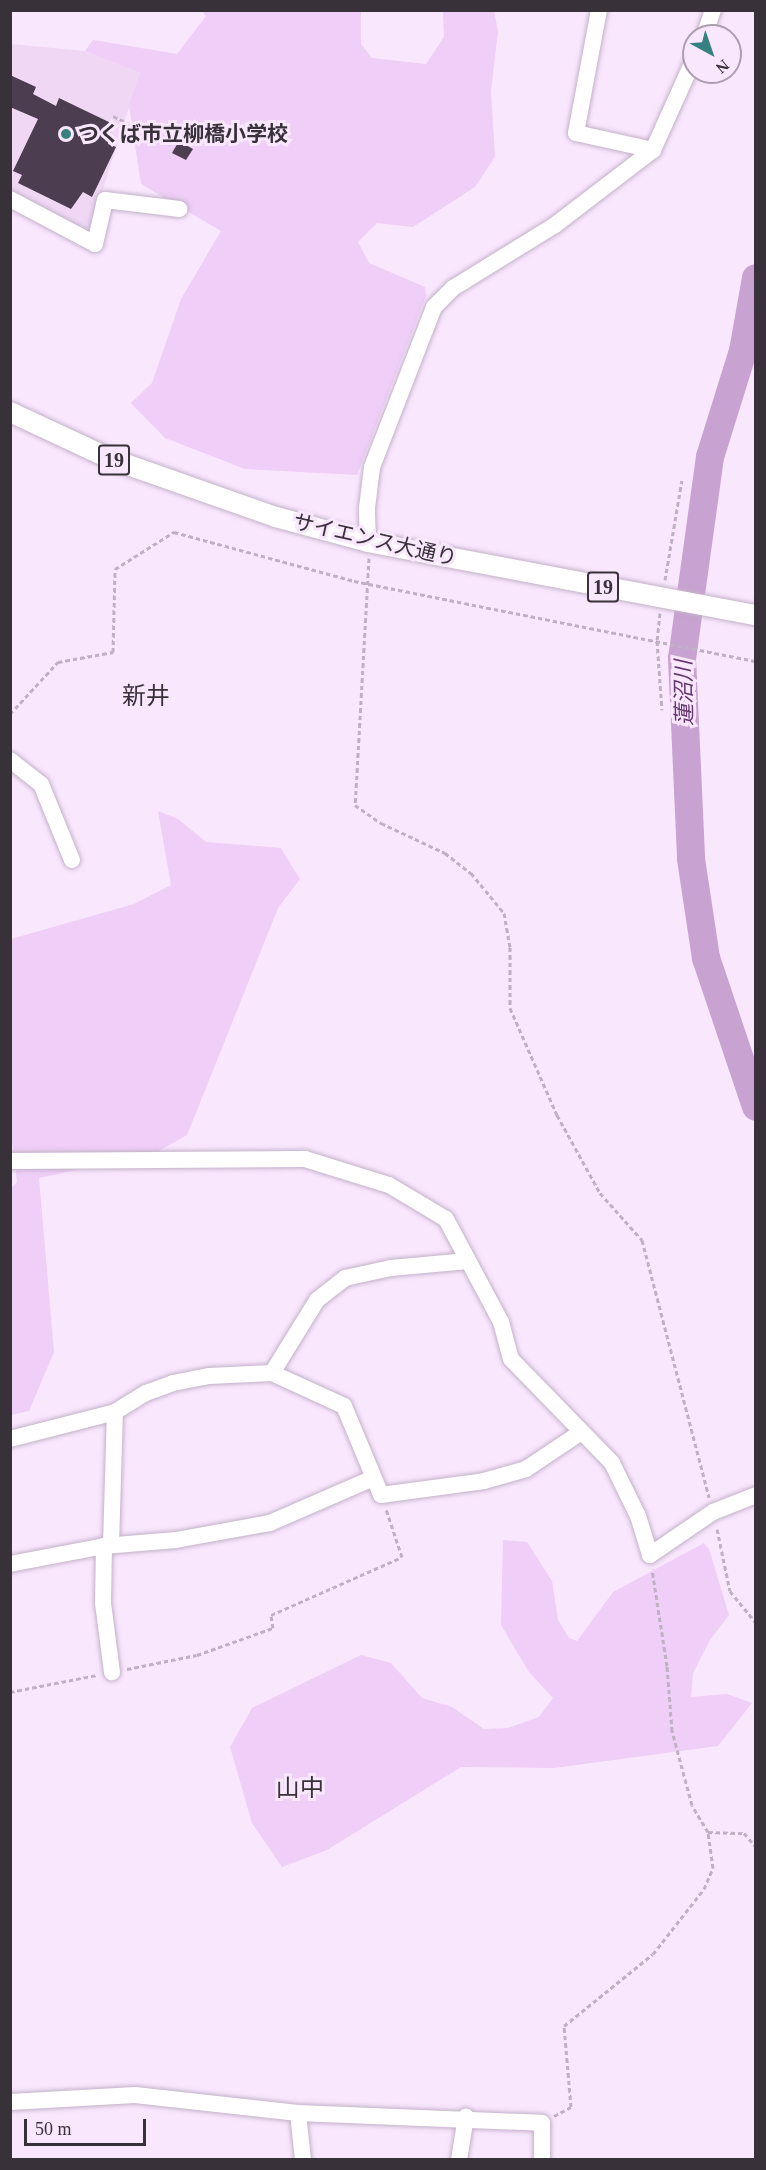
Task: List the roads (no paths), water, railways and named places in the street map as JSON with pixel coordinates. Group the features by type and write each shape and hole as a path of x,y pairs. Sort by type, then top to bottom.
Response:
{"main road":[{"name":"サイエンス大通り","path":"10,412 111,459 189,490 369,542 756,615"}],"street":[{"path":"599,10 576,133 653,150"},
{"path":"369,542 367,508 372,467 434,307 453,288 555,225 653,150 683,84"},
{"path":"10,199 95,244 105,201 179,209"},
{"path":"10,760 41,784 72,860"},
{"path":"10,1161 305,1159 389,1185 429,1205 446,1219 501,1322 511,1359 580,1433 612,1463 638,1516 650,1555 713,1512 756,1495"},
{"path":"272,1374 317,1300 345,1278 391,1268 468,1261"},
{"path":"10,1439 115,1412 146,1393 173,1383 209,1376 272,1374 344,1406 354,1424 371,1479 381,1495 484,1480 526,1469 580,1433"},
{"path":"112,1671 103,1603 115,1412"},
{"path":"10,1564 107,1545 176,1539 270,1523 371,1479"},
{"path":"10,2102 135,2095 298,2113 466,2117 542,2123 542,2160"},
{"path":"298,2113 303,2160"},
{"path":"459,2160 466,2117"}],"waterway":[{"name":"蓮沼川","path":"756,278 743,351 710,457 682,658 691,859 706,958 756,1107"}],"place":[{"name":"つくば市立柳橋小学校","path":"66,134"}],"district":[{"name":"新井","path":"146,697"},
{"name":"山中","path":"300,1789"}]}
